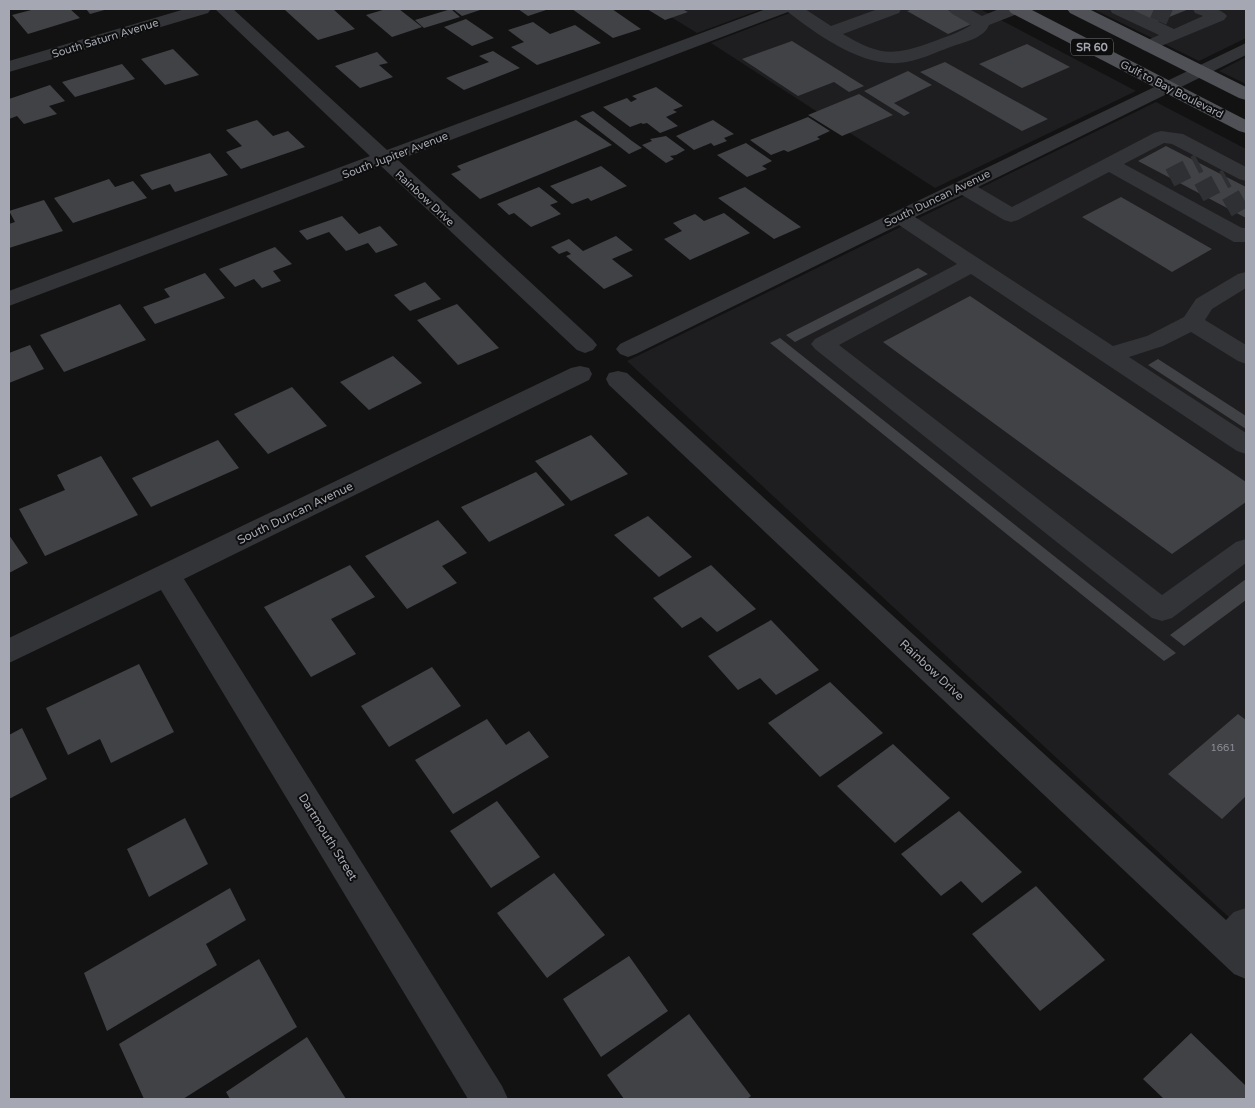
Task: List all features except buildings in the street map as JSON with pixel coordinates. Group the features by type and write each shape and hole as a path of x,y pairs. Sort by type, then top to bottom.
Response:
{"main road":[{"name":"Gulf to Bay Boulevard","path":"1015,9 1246,127"},
{"name":"SR 60","path":"1076,9 1246,94"}],"street":[{"name":"South Saturn Avenue","path":"9,67 202,9"},
{"name":"Rainbow Drive","path":"223,9 384,159 607,344"},
{"name":"South Jupiter Avenue","path":"9,299 781,9"},
{"path":"794,9 870,55 896,58 910,56 968,34 979,28 981,22"},
{"path":"832,32 893,9"},
{"path":"957,9 981,22 1015,9"},
{"path":"1118,9 1173,35"},
{"path":"1150,46 1218,16 1201,9"},
{"path":"1170,16 1210,34"},
{"path":"1226,42 1244,49"},
{"name":"South Duncan Avenue","path":"607,344 900,216 1244,49"},
{"path":"962,186 1011,216 1161,138 1176,138 1204,160 1237,175"},
{"path":"1109,164 1242,237 1246,234"},
{"path":"1152,187 1170,178"},
{"path":"1180,203 1199,193"},
{"path":"1208,218 1227,208"},
{"path":"900,216 1246,445"},
{"path":"973,264 822,344 1162,610 1246,549"},
{"path":"1110,355 1155,342 1192,322 1204,304 1246,279"},
{"path":"1192,322 1246,356"},
{"path":"607,344 633,355 635,362 627,374 618,378 598,380 580,374 573,362 574,356 607,344"},
{"name":"South Duncan Avenue","path":"9,651 580,374"},
{"name":"Rainbow Drive","path":"618,378 1240,943"},
{"name":"Dartmouth Street","path":"167,575 489,1099"}],"shaded area":[{"path":"658,9 762,9 697,33"},
{"path":"800,9 980,9 1136,91 935,188 711,43"},
{"path":"1093,9 1246,9 1246,38 1199,61"},
{"path":"1246,57 1246,84 1219,71"},
{"path":"1156,102 1246,149 1246,933 627,361"}],"tunnel":[{"path":"1154,9 1170,16"},
{"path":"1170,178 1199,163"},
{"path":"1199,193 1227,178"},
{"path":"1227,208 1246,197"}]}
